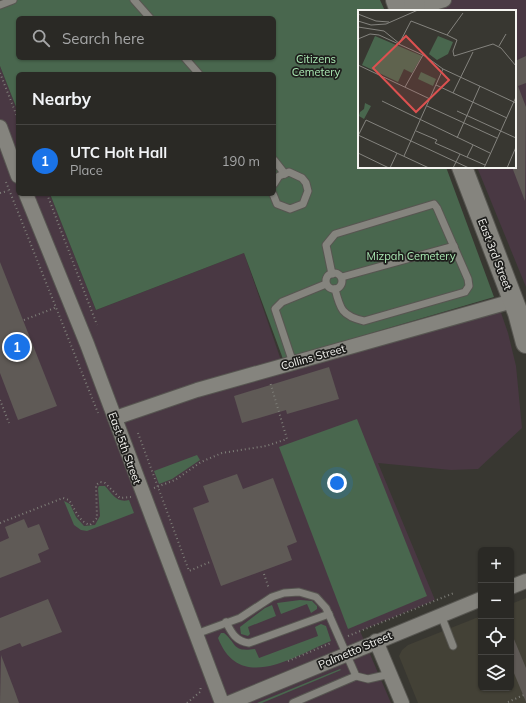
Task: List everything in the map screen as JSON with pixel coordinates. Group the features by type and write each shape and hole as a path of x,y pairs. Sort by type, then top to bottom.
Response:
{"main road":[{"name":"East 3rd Street","path":"462,168 516,300 526,343"}],"street":[{"path":"406,7 444,0"},
{"path":"0,127 16,171"},
{"name":"East 5th Street","path":"27,196 82,331 115,418 136,495 196,634 222,703"},
{"name":"Collins Street","path":"115,418 197,390 516,300"},
{"path":"514,586 526,581"},
{"name":"Palmetto Street","path":"229,703 376,641 478,600"},
{"path":"376,641 402,703"}],"lane":[{"path":"0,5 13,0"},
{"path":"134,0 148,16"},
{"path":"187,60 197,72"},
{"path":"276,163 285,174"},
{"path":"274,196 277,204 285,209 290,209 303,204 308,191 306,183 302,178 289,172 276,178"},
{"path":"332,274 326,245 335,234 434,204 454,246 468,279 469,286 465,292 364,321 350,318 339,307 335,289"},
{"path":"342,277 343,281 340,287 330,289 326,284 327,277 334,273 342,277 454,246"},
{"path":"293,363 275,309 282,302 326,284"},
{"path":"196,634 240,618 272,597 284,593 299,592 316,597 326,608 356,676"},
{"path":"226,622 234,637 239,641 249,643 329,614"},
{"path":"441,615 453,646"},
{"path":"294,703 356,676 368,679 390,674"}],"path":[{"path":"0,73 16,114"},
{"path":"4,177 99,416"},
{"path":"0,193 9,190"},
{"path":"48,196 97,325"},
{"path":"24,320 56,307"},
{"path":"0,522 63,498 69,500 85,524 90,525 97,518 96,485 100,482 105,483 120,498 136,495 175,480 201,462 222,453 266,446 287,439 267,371"},
{"path":"0,400 9,423"},
{"path":"138,433 189,571 210,562"},
{"path":"127,490 136,495"},
{"path":"133,504 136,495"},
{"path":"264,574 269,590"},
{"path":"288,661 454,593"},
{"path":"187,703 192,701 200,692 201,687 199,680"},
{"path":"508,702 526,694"}],"shaded area":[{"path":"430,0 526,0 526,287 477,168 516,168 516,10 430,10"},
{"path":"0,66 16,107 16,196 51,196 96,310 244,253 283,366 498,304 508,333 516,366 522,428 478,469 451,470 378,463 435,600 360,631 391,703 0,703"},
{"path":"526,598 526,703 418,703 399,656 402,650 408,645 478,617 478,691 514,691 514,603"}],"green space":[{"path":"0,0 380,0 385,10 358,10 358,168 446,168 494,297 283,359 244,253 96,310 51,196 276,196 276,72 16,72 16,107 0,66"},
{"path":"357,419 427,596 348,629 279,447"},
{"path":"197,455 200,460 172,479 159,484 154,471"},
{"path":"99,486 105,486 118,499 125,501 129,500 134,513 87,531 81,530 74,525 64,501 70,504 76,517 84,526 95,525 100,516"},
{"path":"300,600 312,601 317,606 317,609 311,613 307,604 281,614 277,603"},
{"path":"272,605 276,616 248,627 250,634 248,636 241,634 240,627 265,608"},
{"path":"321,624 326,626 331,641 301,655 269,666 254,668 240,664 228,655 218,638 221,633 224,633 236,647 248,650 255,649 259,658 318,636 315,627"},
{"path":"340,669 341,670 262,703 257,703"}],"building":[{"path":"526,56 526,83 518,86 526,107 525,201 512,168 516,168 516,61"},
{"path":"0,262 57,406 18,420 0,373"},
{"path":"329,367 339,399 287,414 286,410 242,423 234,396"},
{"path":"237,474 243,489 273,478 297,542 287,546 292,560 221,586 193,508 209,502 203,486"},
{"path":"24,519 28,528 39,524 49,549 38,554 41,562 0,578 0,542 9,538 5,527"},
{"path":"48,599 62,632 22,647 20,643 0,651 0,618"},
{"path":"514,639 526,668 526,702 514,673"},
{"path":"1,655 14,689 19,703 0,703"}],"place":[{"name":"UTC Holt Hall","path":"17,347"}],"park label":[{"name":"Citizens Cemetery","path":"316,65"},
{"name":"Mizpah Cemetery","path":"411,256"}]}
